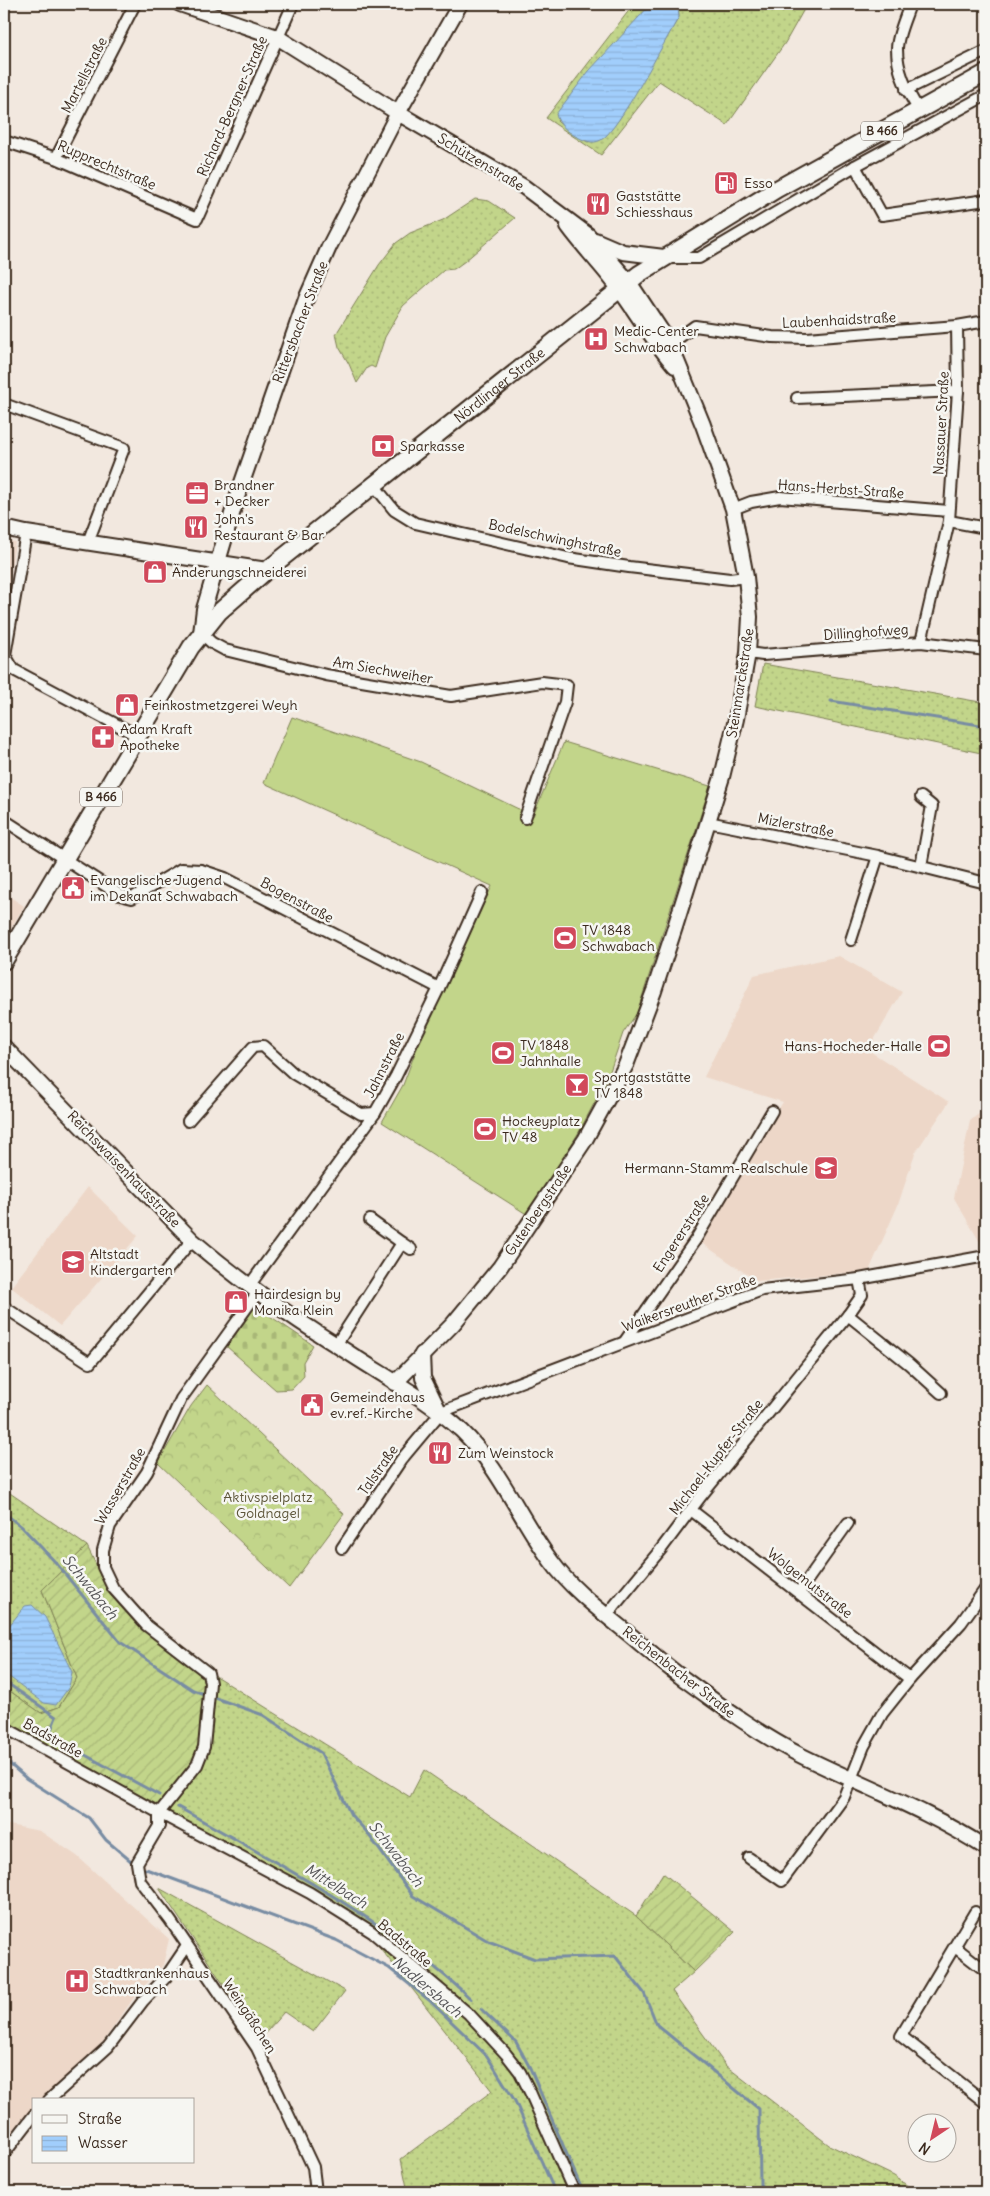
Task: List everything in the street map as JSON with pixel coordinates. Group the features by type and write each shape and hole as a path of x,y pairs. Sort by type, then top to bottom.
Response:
{"main road":[{"name":"Nördlinger Straße","path":"201,633 219,612 267,570 624,286 664,258 777,189 986,73"},
{"name":"B 466","path":"4,961 64,858 201,633"}],"street":[{"name":"Martellstraße","path":"56,158 135,4"},
{"name":"Schützenstraße","path":"180,4 277,37 398,113 524,187 601,244 622,252 664,258"},
{"name":"Richard-Bergner-Straße","path":"197,219 293,4"},
{"name":"Rittersbacher Straße","path":"201,633 204,609 220,562 237,497 306,298 329,248 398,113 460,4"},
{"path":"910,4 897,48 901,74 906,90 919,110"},
{"path":"906,90 986,51"},
{"path":"664,258 699,258 855,166 986,95"},
{"name":"Rupprechtstraße","path":"4,141 56,158 197,219"},
{"path":"855,166 882,215 986,200"},
{"name":"Schützenstraße","path":"561,216 585,249 624,286"},
{"name":"Schützenstraße","path":"588,235 624,286"},
{"name":"Steinmarckstraße","path":"624,286 670,344 703,425 733,509 746,577 750,617 748,653 736,720 708,822"},
{"name":"Steinmarckstraße","path":"624,286 664,354 680,372"},
{"name":"Laubenhaidstraße","path":"670,344 696,326 772,337 808,338 986,322"},
{"name":"Nassauer Straße","path":"922,642 949,516 958,392 957,326"},
{"path":"797,398 958,392"},
{"path":"4,404 124,448 88,542"},
{"name":"Bodelschwinghstraße","path":"374,485 394,510 415,523 568,558 730,579 746,577"},
{"name":"Hans-Herbst-Straße","path":"733,509 751,502 780,497 949,516"},
{"path":"949,516 986,528"},
{"path":"4,528 267,570"},
{"path":"26,533 6,655 14,670 138,736"},
{"name":"Am Siechweiher","path":"201,633 212,643 234,652 326,675 451,696 542,682 568,685 565,702 525,818"},
{"name":"Dillinghofweg","path":"748,653 763,654 922,642 986,650"},
{"path":"921,796 932,806 921,866"},
{"path":"4,820 64,858"},
{"name":"Mizlerstraße","path":"708,822 878,856 986,883"},
{"name":"Gutenbergstraße","path":"395,1383 453,1324 500,1267 585,1140 619,1080 654,991 708,822"},
{"path":"851,940 878,856"},
{"name":"Bogenstraße","path":"64,858 120,895 132,898 181,869 201,870 225,878 439,988"},
{"name":"Jahnstraße","path":"188,1121 253,1047 263,1046 303,1079 361,1114 375,1113 396,1076 439,988 482,892"},
{"name":"Reichswaisenhausstraße","path":"4,1047 192,1240 253,1289 336,1345 440,1411"},
{"name":"Engererstraße","path":"625,1341 696,1239 772,1111"},
{"path":"253,1289 375,1113"},
{"path":"336,1345 407,1246 370,1220"},
{"path":"4,1307 90,1362 192,1240"},
{"name":"Waikersreuther Straße","path":"440,1411 762,1290 859,1279 986,1256"},
{"name":"Michael-Kupfer-Straße","path":"606,1616 848,1315 862,1295 859,1279"},
{"name":"Wasserstraße","path":"159,1813 197,1765 204,1748 209,1704 210,1683 208,1673 146,1626 113,1588 103,1567 103,1550 110,1526 147,1472 181,1399 253,1289"},
{"path":"848,1315 909,1364 941,1393"},
{"path":"422,1354 423,1378 440,1411"},
{"name":"Talstraße","path":"342,1548 401,1460 440,1411"},
{"name":"Reichenbacher Straße","path":"440,1411 464,1434 485,1459 507,1489 526,1524 552,1562 578,1591 682,1678 741,1720 798,1754 852,1778 956,1830 986,1848"},
{"name":"Wolgemutstraße","path":"691,1510 910,1679"},
{"path":"799,1592 848,1522"},
{"path":"750,1858 782,1881 844,1797 864,1746 882,1714 910,1679 961,1623 986,1588"},
{"name":"Badstraße","path":"4,1727 159,1813 310,1893 372,1932 469,2014 520,2072 574,2192"},
{"name":"Weingäßchen","path":"159,1813 159,1826 137,1863 140,1881 170,1920 258,2048 313,2167 316,2192"},
{"path":"975,1912 901,2036 986,2103"},
{"path":"52,2098 108,2047 143,2001 166,1977 187,1946"},
{"path":"955,1948 986,1971"},
{"path":"4,2154 32,2118"}],"shaded area":[{"path":"4,539 15,542 4,615"},
{"path":"4,893 24,906 4,940"},
{"name":"Hermann-Stamm-Realschule","path":"839,956 902,992 868,1050 949,1102 915,1153 898,1205 869,1271 757,1281 697,1240 783,1102 704,1077 754,975"},
{"path":"986,1108 986,1248 984,1249 954,1198 970,1121"},
{"name":"Altstadt Kindergarten","path":"88,1187 138,1236 60,1326 11,1287"},
{"name":"Stadtkrankenhaus Schwabach","path":"4,1824 40,1831 77,1856 169,1939 163,1965 133,1999 103,2042 57,2088 41,2098 32,2098 32,2109 4,2145"}],"green space":[{"path":"634,4 651,4 624,35 557,121 571,133 588,142 607,134 620,118 679,17 678,7 673,4 807,4 785,43 727,125 659,81 601,155 546,118"},
{"path":"475,199 489,201 515,218 465,261 454,269 444,270 403,306 385,337 375,368 371,366 367,368 357,383 339,347 336,334 379,265 396,243 410,233 443,220"},
{"path":"763,664 986,703 986,754 755,706"},
{"name":"TV 1848 Schwabach","path":"292,717 421,762 533,816 564,742 710,786 637,1013 623,1033 608,1077 579,1132 528,1215 382,1122 403,1085 424,1029 492,886 264,783"},
{"path":"255,1306 313,1345 303,1362 304,1376 292,1389 276,1390 226,1346"},
{"name":"Aktivspielplatz Goldnagel","path":"207,1385 344,1514 289,1588 158,1463 191,1406"},
{"path":"4,1489 87,1546 42,1590 77,1678 59,1707 41,1713 4,1687"},
{"path":"87,1546 111,1596 209,1672 198,1766 162,1813 4,1722 4,1687 41,1713 59,1707 77,1678 42,1590"},
{"path":"209,1672 410,1797 424,1770 636,1916 694,1972 672,1991 726,2066 829,2145 894,2176 916,2192 408,2192 401,2159 492,2091 370,1935 162,1813"},
{"path":"663,1873 735,1932 694,1972 636,1916"},
{"path":"159,1888 345,1991 313,2032 284,2012 260,2039"}],"water":[{"path":"651,4 673,4 678,7 679,17 630,103 609,133 601,140 591,142 575,136 561,124 556,114 589,71"},
{"path":"32,1605 45,1617 72,1672 69,1687 56,1705 44,1703 4,1673 4,1632 25,1606"}],"waterway":[{"path":"831,701 986,726"},
{"name":"Schwabach","path":"4,1513 22,1527 57,1564 120,1642 193,1690 263,1715 321,1753 351,1815 366,1831 413,1896 488,1941 535,1959 615,1956 644,1993 657,2025 759,2109 760,2185 768,2192"},
{"name":"Mittelbach","path":"4,1681 56,1717 49,1735"},
{"name":"Mittelbach","path":"63,1743 159,1795"},
{"name":"Nadlersbach","path":"4,1759 27,1779 89,1818 106,1840 132,1862"},
{"name":"Mittelbach","path":"178,1807 293,1872 368,1919 439,1970 471,1999"},
{"name":"Nadlersbach","path":"146,1869 336,1940 389,1968 429,2000 487,2056 515,2101 555,2192"},
{"name":"Mittelbach","path":"481,2009 516,2042 530,2068 583,2192"}],"place":[{"name":"Esso","path":"726,183"},
{"name":"Gaststätte Schiesshaus","path":"598,204"},
{"name":"Medic-Center Schwabach","path":"596,339"},
{"name":"Sparkasse","path":"383,446"},
{"name":"Brandner + Decker","path":"197,493"},
{"name":"John's Restaurant & Bar","path":"196,527"},
{"name":"Änderungschneiderei","path":"155,572"},
{"name":"Feinkostmetzgerei Weyh","path":"127,705"},
{"name":"Adam Kraft Apotheke","path":"103,737"},
{"name":"Evangelische Jugend im Dekanat Schwabach","path":"73,888"},
{"name":"TV 1848 Schwabach","path":"565,938"},
{"name":"Hans-Hocheder-Halle","path":"939,1046"},
{"name":"TV 1848 Jahnhalle","path":"503,1053"},
{"name":"Sportgaststätte TV 1848","path":"577,1085"},
{"name":"Hockeyplatz TV 48","path":"485,1129"},
{"name":"Hermann-Stamm-Realschule","path":"826,1168"},
{"name":"Altstadt Kindergarten","path":"73,1262"},
{"name":"Hairdesign by Monika Klein","path":"236,1302"},
{"name":"Gemeindehaus ev.ref.-Kirche","path":"312,1405"},
{"name":"Zum Weinstock","path":"440,1453"},
{"name":"Stadtkrankenhaus Schwabach","path":"77,1981"}]}
